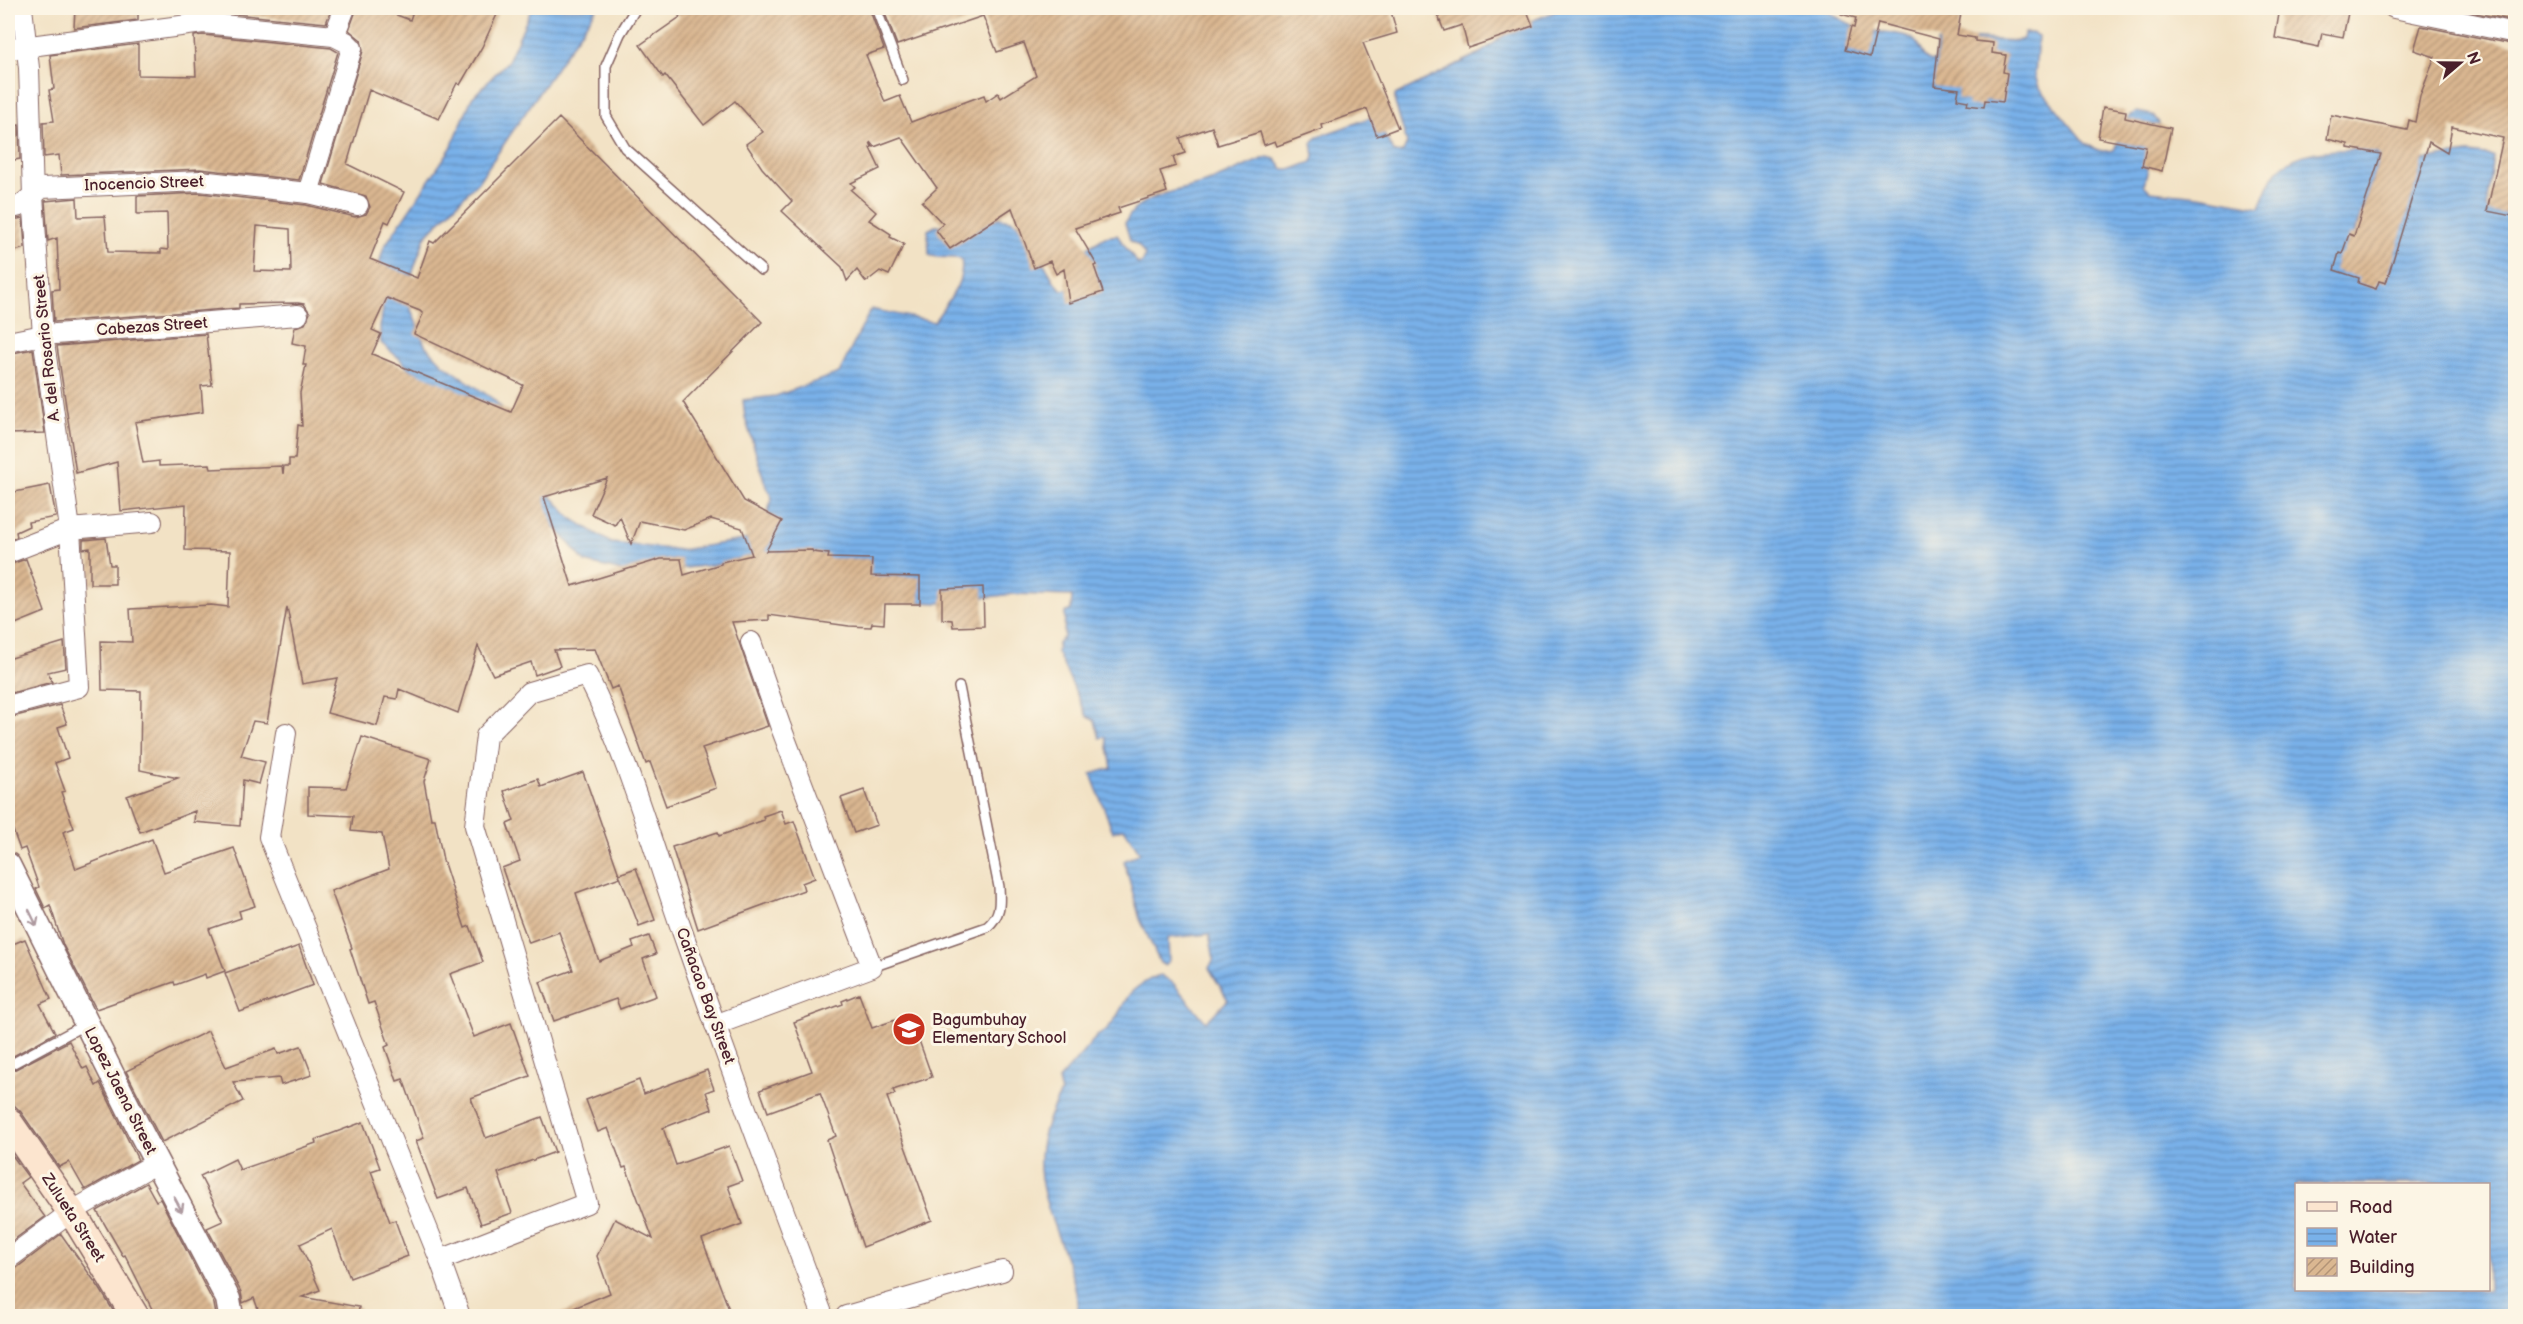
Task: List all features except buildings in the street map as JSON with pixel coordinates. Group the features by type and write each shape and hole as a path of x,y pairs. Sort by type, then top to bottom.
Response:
{"main road":[{"name":"Zulueta Street","path":"8,1121 71,1212 135,1317"}],"street":[{"name":"A. del Rosario Street","path":"8,706 79,687 70,528 43,335 33,196 17,47 22,8"},
{"path":"334,36 345,8"},
{"path":"2394,8 2516,33"},
{"path":"17,47 203,23 334,36 346,42 352,48 308,193"},
{"name":"Inocencio Street","path":"8,209 20,206 42,188 201,181 308,193 358,205"},
{"name":"Cabezas Street","path":"8,342 43,335 298,315"},
{"path":"8,554 70,528 152,522"},
{"path":"715,1025 872,967 751,642"},
{"name":"Cañacao Bay Street","path":"440,1260 587,1203 475,825 486,736 529,692 586,675 598,698 627,776 715,1025 823,1317"},
{"path":"286,733 269,837 440,1260 460,1317"},
{"name":"Lopez Jaena Street","path":"8,865 14,896 86,1024 228,1299 231,1317"},
{"path":"8,1259 71,1212 156,1163"},
{"path":"846,1317 1002,1271"}],"lane":[{"path":"636,8 620,34 606,66 606,116 625,148 761,270"},
{"path":"876,8 903,80"},
{"path":"872,967 987,927 996,919 1000,909 999,887 959,687"},
{"path":"8,1066 86,1024"}],"water":[{"path":"532,8 597,8 478,182 425,237 408,286 410,307 425,345 443,364 493,399 515,422 550,495 571,518 611,543 681,550 761,537 772,498 764,480 745,417 743,400 776,396 839,373 871,309 934,322 954,292 962,268 961,259 929,255 928,230 935,226 999,218 1012,220 1029,237 1054,281 1062,290 1072,288 1073,257 1105,237 1117,235 1138,264 1143,262 1145,255 1140,247 1130,240 1125,223 1140,205 1162,194 1211,181 1268,157 1275,159 1284,170 1312,162 1314,156 1312,143 1317,137 1370,118 1376,121 1395,153 1403,152 1407,143 1395,103 1395,95 1482,52 1514,28 1564,8 1820,8 1858,27 1909,37 1917,43 1926,58 1935,61 1937,42 1944,37 2016,41 2023,39 2024,33 2032,33 2038,36 2035,75 2039,87 2085,143 2099,150 2114,150 2130,115 2137,112 2153,115 2159,123 2144,185 2150,191 2199,196 2260,207 2278,170 2298,157 2322,151 2372,149 2379,155 2377,167 2344,263 2422,160 2469,153 2493,156 2486,208 2491,210 2516,199 2515,1316 1078,1316 1074,1284 1049,1211 1040,1173 1043,1135 1061,1093 1058,1081 1097,1036 1108,1028 1131,992 1153,978 1161,975 1173,983 1206,1022 1228,1000 1209,968 1214,959 1209,934 1168,938 1169,960 1165,966 1160,963 1140,919 1124,861 1140,853 1124,828 1113,832 1091,774 1112,768 1106,737 1100,738 1095,721 1087,716 1057,652 1058,643 1064,637 1065,613 1071,610 1072,596 1013,594 939,603 920,602 909,579 898,576 872,577 765,559 633,574 585,562 537,506 400,359 381,343 380,327 383,310 376,274 384,247 451,148 472,98 508,61"}],"place":[{"name":"Bagumbuhay Elementary School","path":"909,1029"}]}
